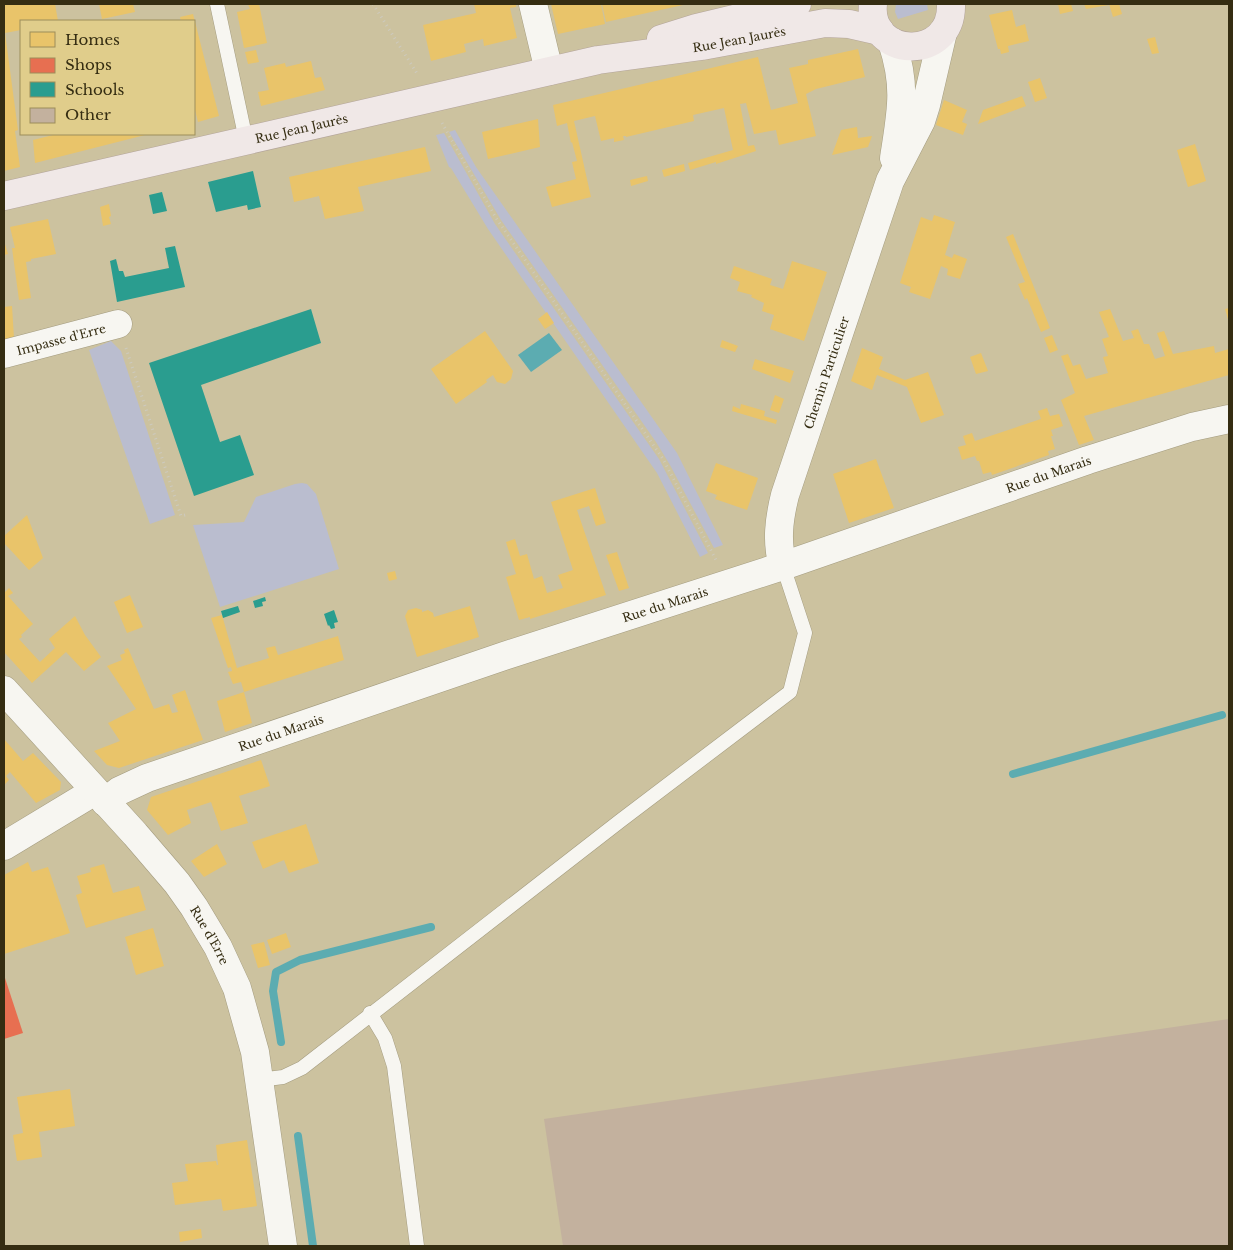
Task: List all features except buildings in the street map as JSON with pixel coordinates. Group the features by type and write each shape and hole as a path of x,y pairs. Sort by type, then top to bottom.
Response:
{"main road":[{"name":"Rue Jean Jaurès","path":"598,60 696,28 797,4"},
{"path":"873,4 874,20 886,37"},
{"name":"Rue Jean Jaurès","path":"4,196 598,60 718,44 825,23 850,24 886,37 906,47 920,46 932,41 951,13"}],"street":[{"path":"533,4 549,71"},
{"name":"Chemin Particulier","path":"783,566 778,550 781,512 785,495 890,181 921,121 951,13"},
{"name":"Chemin Particulier","path":"886,37 901,77 902,107 890,181"},
{"name":"Impasse d'Erre","path":"4,354 118,324"},
{"name":"Rue du Marais","path":"4,846 100,796 119,791 148,778 504,656 727,585 1088,460 1192,427 1229,419"},
{"name":"Rue d'Erre","path":"4,690 177,883 211,934 236,988 255,1052 283,1246"}],"lane":[{"path":"217,4 246,140"},
{"path":"259,1080 273,1079 292,1074 790,692 804,633 783,566"},
{"path":"370,1013 384,1038 394,1066 416,1246"}],"path":[{"path":"373,4 432,98 448,134 496,218 663,458 727,585"},
{"path":"118,324 181,516 189,514"}],"shaded area":[{"path":"896,4 927,4 928,10 898,19 895,12"},
{"path":"455,130 476,167 677,453 723,545 714,548 656,442 501,220 449,132"},
{"path":"444,133 495,224 659,459 708,553 700,557 657,473 488,229 449,167 436,135"},
{"path":"111,341 121,351 175,515 150,524 89,350"},
{"path":"302,483 307,484 316,494 339,569 220,607 193,525 244,522 256,497"}],"water":[{"path":"549,333 562,350 531,372 518,355"}],"waterway":[{"path":"1013,774 1222,715"},
{"path":"281,1042 273,991 276,972 300,960 431,927"},
{"path":"298,1136 313,1246"}]}
